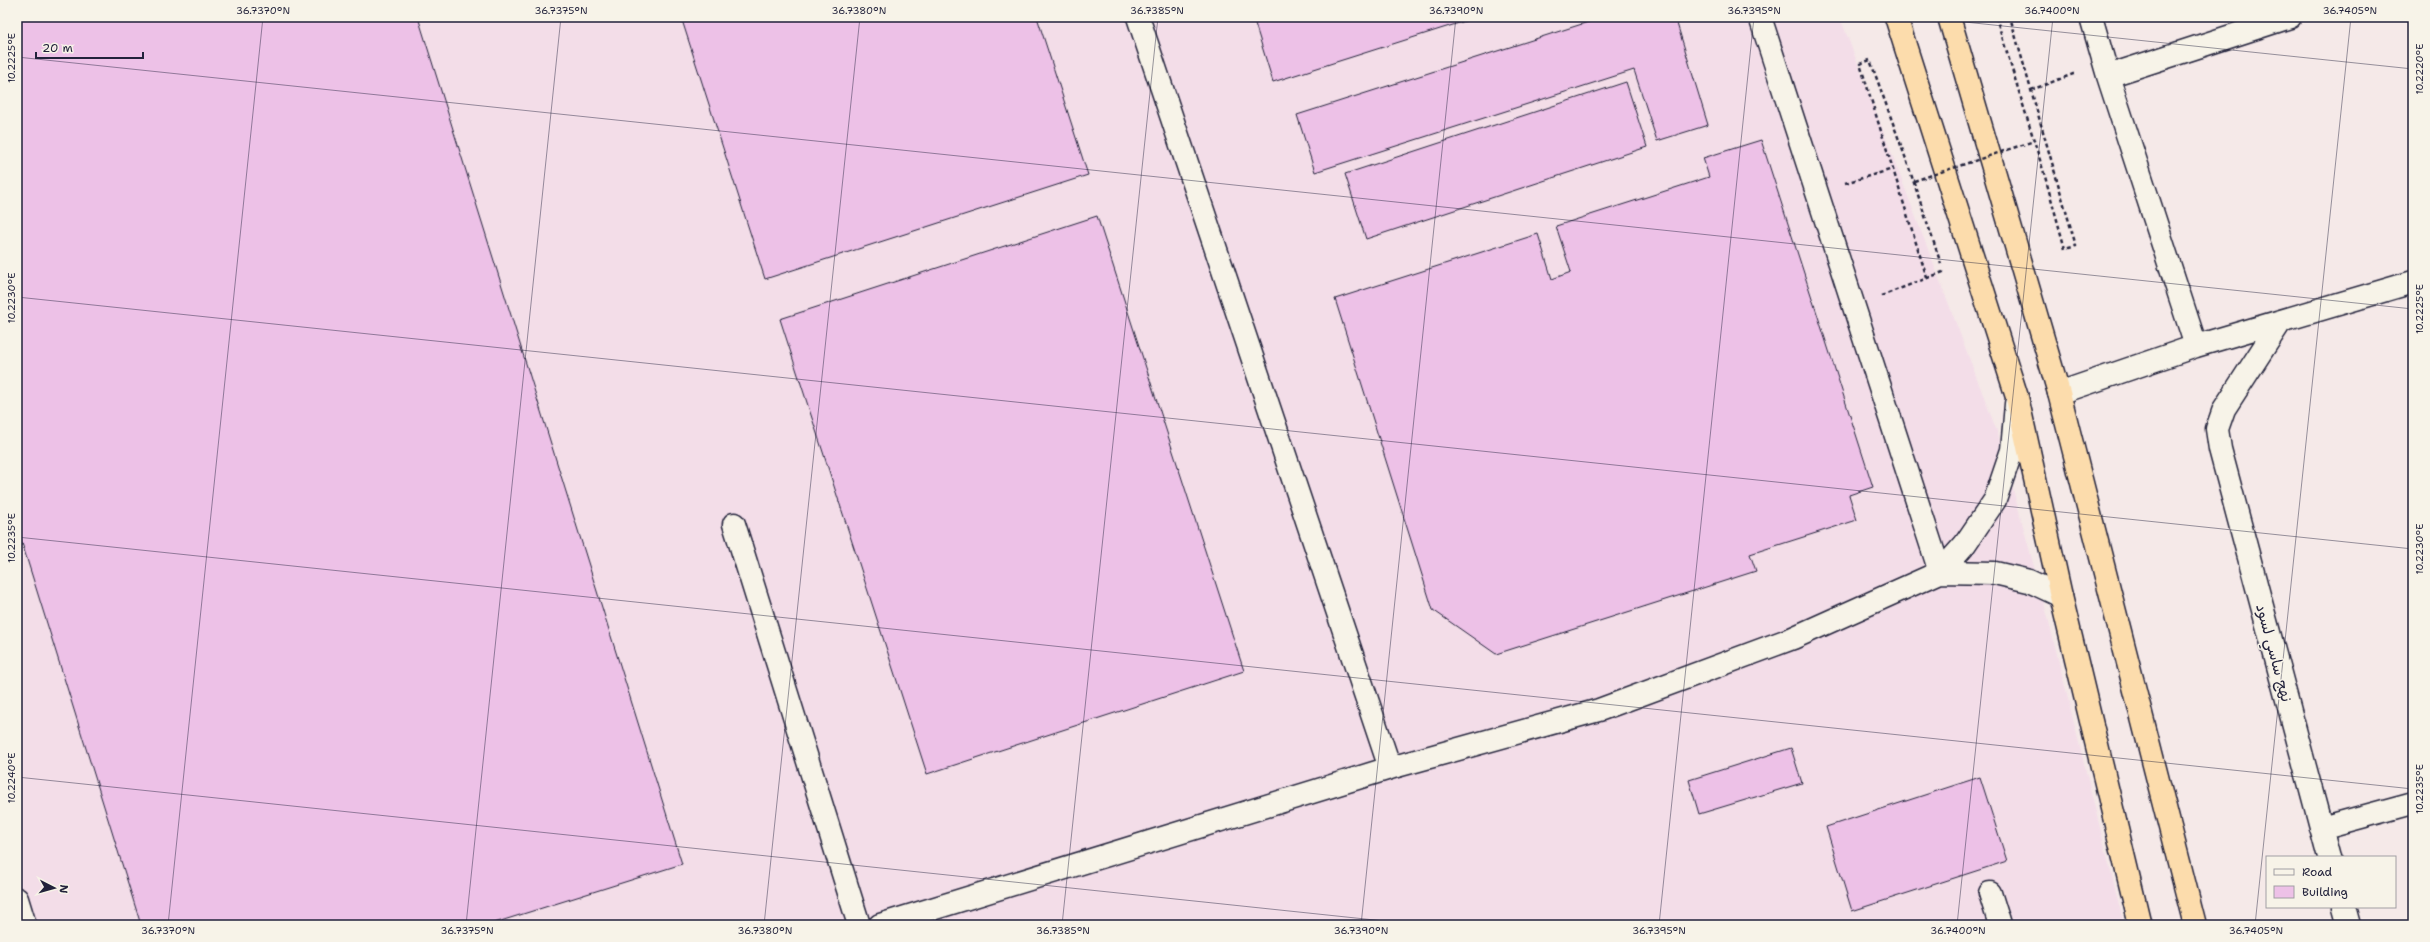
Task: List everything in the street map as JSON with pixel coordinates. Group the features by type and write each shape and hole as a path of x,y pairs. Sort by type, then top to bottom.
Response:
{"highway":[{"path":"1896,17 2017,397 2061,596 2140,925"},
{"path":"1949,17 2059,393 2195,925"}],"street":[{"path":"1138,17 1390,768"},
{"path":"1760,17 1940,572"},
{"path":"2091,17 2106,69 2196,346"},
{"path":"2106,69 2290,17"},
{"path":"2059,393 2196,346 2413,282"},
{"name":"نهج ساسي لسود","path":"2281,321 2224,409 2218,429 2220,449 2329,856"},
{"path":"880,925 1390,768 1599,710 1793,638 1940,572 1965,544 1995,500 2012,450 2017,397"},
{"path":"734,524 859,925"},
{"path":"1940,572 1995,573 2029,581 2061,596"},
{"path":"2321,828 2413,803"},
{"path":"1990,893 2000,925"},
{"path":"17,899 25,925"},
{"path":"2344,908 2349,925"}],"path":[{"path":"1996,17 2034,141 2064,249 2076,246 2010,17"},
{"path":"1854,306 1943,272 1914,181 1870,60 1860,64 1927,278"},
{"path":"2031,90 2106,69"},
{"path":"1914,181 2034,141"},
{"path":"1817,191 1893,168"}],"shaded area":[{"path":"17,17 1840,17 1998,434 2048,618 2124,925 17,925"}],"building":[{"path":"17,17 418,17 682,864 488,925 141,925 17,527"},
{"path":"681,17 1037,17 1088,175 765,279"},
{"path":"1253,17 1478,17 1273,82"},
{"path":"1604,17 1675,17 1708,125 1657,141 1634,70 1315,172 1297,115"},
{"path":"1626,82 1647,147 1366,239 1345,174"},
{"path":"1761,140 1873,487 1849,495 1857,520 1750,554 1756,571 1496,654 1433,610 1335,299 1538,234 1552,279 1571,272 1556,226 1709,177 1703,158"},
{"path":"1097,216 1244,671 927,774 780,319"},
{"path":"1791,748 1802,783 1699,814 1689,780"},
{"path":"1980,777 2007,861 1852,911 1826,827"}]}
